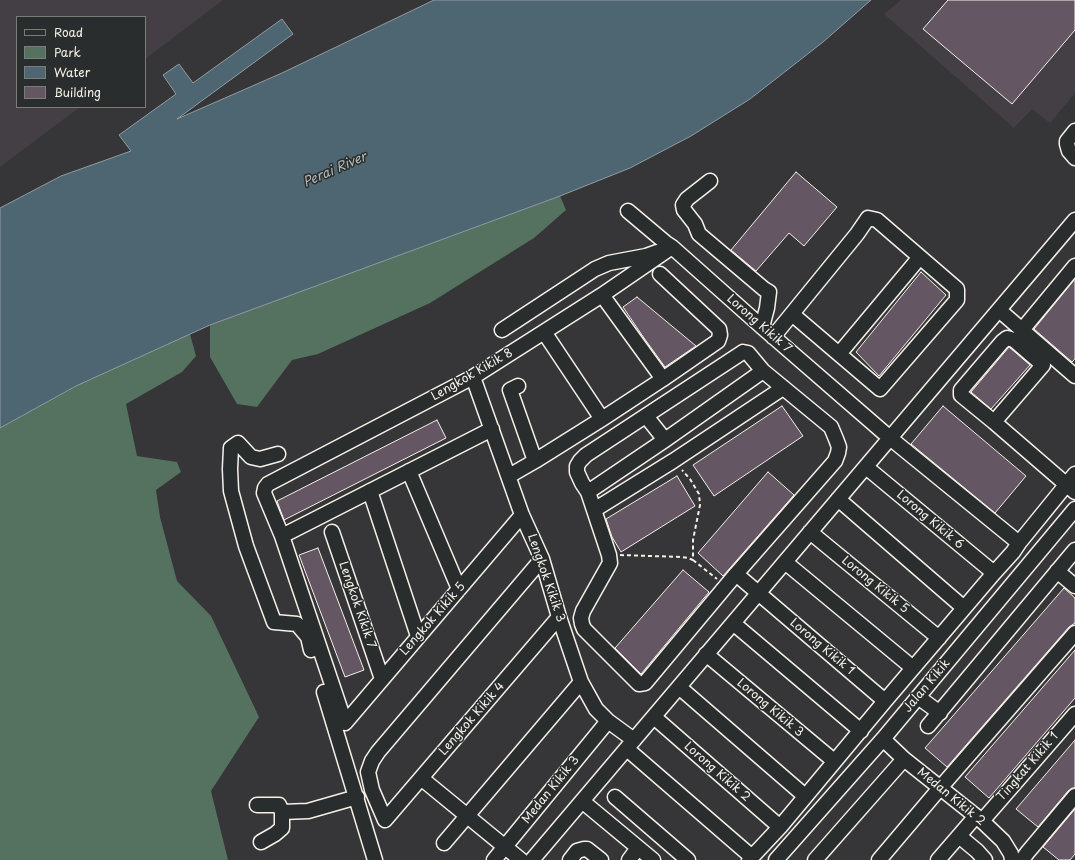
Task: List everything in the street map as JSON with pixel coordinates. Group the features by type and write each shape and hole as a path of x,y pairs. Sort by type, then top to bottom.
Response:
{"street":[{"path":"1075,131 1067,141 1069,151 1075,158"},
{"path":"710,181 687,199 683,205 684,210 695,224 699,234 769,292 762,327"},
{"name":"Lorong Kikik 7","path":"628,212 669,245 890,438 1019,543"},
{"path":"773,337 868,218 877,220 957,289 957,300 880,389 792,314"},
{"path":"532,860 1075,220"},
{"path":"502,330 595,269 609,263 646,256 669,245"},
{"name":"Lengkok Kikik 8","path":"282,536 264,493 268,484 473,377 602,295 669,245"},
{"path":"840,354 920,257"},
{"path":"1022,330 1075,266"},
{"path":"508,476 602,419 718,341 720,335 719,329 660,274"},
{"path":"602,295 663,379"},
{"path":"999,310 1074,372"},
{"path":"544,332 602,419"},
{"path":"751,858 780,827 834,761 861,731 885,700 1072,483 994,422 961,395 961,390 1007,338 1014,340 1044,365 994,422"},
{"path":"743,352 748,353 763,371 783,388 830,427 839,447 835,461 736,574 645,683 640,684 584,629 582,624 581,618 583,611 610,563 609,555 588,492 577,472 577,466 586,455 743,352"},
{"path":"588,492 763,371"},
{"name":"Lengkok Kikik 3","path":"473,377 522,515 542,559 559,617 581,682 596,709 630,744 751,858"},
{"path":"518,386 510,390 535,461"},
{"path":"594,510 673,461 783,388"},
{"path":"646,416 673,461"},
{"path":"282,536 492,429"},
{"path":"278,454 260,459 251,457 238,443 231,448 231,491 246,546 274,622 297,624 308,637 375,860"},
{"name":"Lorong Kikik 6","path":"866,467 994,573"},
{"path":"409,471 459,589"},
{"path":"370,491 418,636"},
{"path":"838,499 964,608"},
{"name":"Lengkok Kikik 5","path":"282,536 344,723 522,515"},
{"name":"Jalan Kikik","path":"776,860 883,739 1072,518"},
{"name":"Lengkok Kikik 7","path":"332,532 382,678"},
{"name":"Lorong Kikik 5","path":"810,532 939,638"},
{"path":"928,726 1075,550"},
{"name":"Lengkok Kikik 4","path":"542,559 378,752 372,761 368,772 372,790 385,820 559,617"},
{"path":"785,562 913,668"},
{"path":"1057,571 1075,586"},
{"name":"Lorong Kikik 1","path":"736,574 885,700"},
{"path":"733,623 861,731"},
{"path":"879,860 1075,633"},
{"name":"Lorong Kikik 3","path":"706,654 834,761"},
{"path":"444,843 581,682"},
{"path":"679,687 806,796"},
{"path":"918,697 940,713"},
{"name":"Tingkat Kikik 1","path":"938,860 1075,714"},
{"name":"Lorong Kikik 2","path":"654,717 780,827"},
{"name":"Medan Kikik 3","path":"494,860 608,721"},
{"name":"Medan Kikik 2","path":"883,739 904,759 979,818 1003,841 1011,854 1012,860"},
{"path":"815,860 904,759"},
{"path":"421,778 521,860"},
{"path":"1022,860 1075,796"},
{"path":"282,812 308,811 357,797"},
{"path":"615,797 688,860"},
{"path":"582,801 644,855"},
{"path":"257,805 278,805 282,812 282,828 261,842"},
{"name":"Medan Kikik 2","path":"959,836 977,851 984,860"},
{"path":"629,860 644,855 662,837"},
{"path":"570,860 577,851 587,849 601,860"}],"path":[{"path":"673,461 690,479 699,494 700,505 693,540 693,560"},
{"path":"609,555 682,557 693,560 726,586"}],"shaded area":[{"path":"0,0 223,0 146,58 146,16 16,16 16,108 79,108 0,167"},
{"path":"901,0 1075,0 1075,93 1050,123 1032,109 1014,128 884,14"}],"green space":[{"path":"560,196 566,210 534,238 430,303 318,354 292,360 257,407 237,404 210,357 210,325"},
{"path":"190,334 196,356 182,372 126,404 137,456 177,462 181,472 156,490 160,517 177,581 211,616 259,717 211,791 228,860 0,860 0,428 76,386"}],"water":[{"name":"Perai River","path":"434,0 871,0 823,42 750,99 691,136 630,168 560,196 210,325 76,386 0,428 0,208 61,176 131,151 119,135 176,94 163,75 179,64 193,83 282,19 293,34 177,119 282,73"}],"building":[{"path":"948,0 1075,0 1075,30 1012,104 923,29"},
{"path":"796,172 837,207 804,246 789,233 756,271 731,250"},
{"path":"921,272 946,295 879,376 856,352"},
{"path":"1075,279 1075,359 1072,362 1034,329"},
{"path":"637,297 696,346 665,367 623,307"},
{"path":"1009,347 1030,365 991,409 971,392"},
{"path":"782,406 803,436 714,496 693,465"},
{"path":"943,406 1026,476 995,513 911,444"},
{"path":"437,420 446,438 284,520 277,501"},
{"path":"768,472 794,495 723,576 698,553"},
{"path":"677,476 695,506 621,552 612,537 606,519"},
{"path":"318,548 364,670 345,677 299,555"},
{"path":"683,570 709,592 641,674 615,648"},
{"path":"1064,588 1075,598 1075,623 1069,627 947,767 925,748"},
{"path":"1075,650 1075,698 989,798 965,777"},
{"path":"1075,740 1075,788 1068,791 1038,827 1016,809"},
{"path":"1075,809 1075,854 1070,860 1059,860 1043,847"}]}
